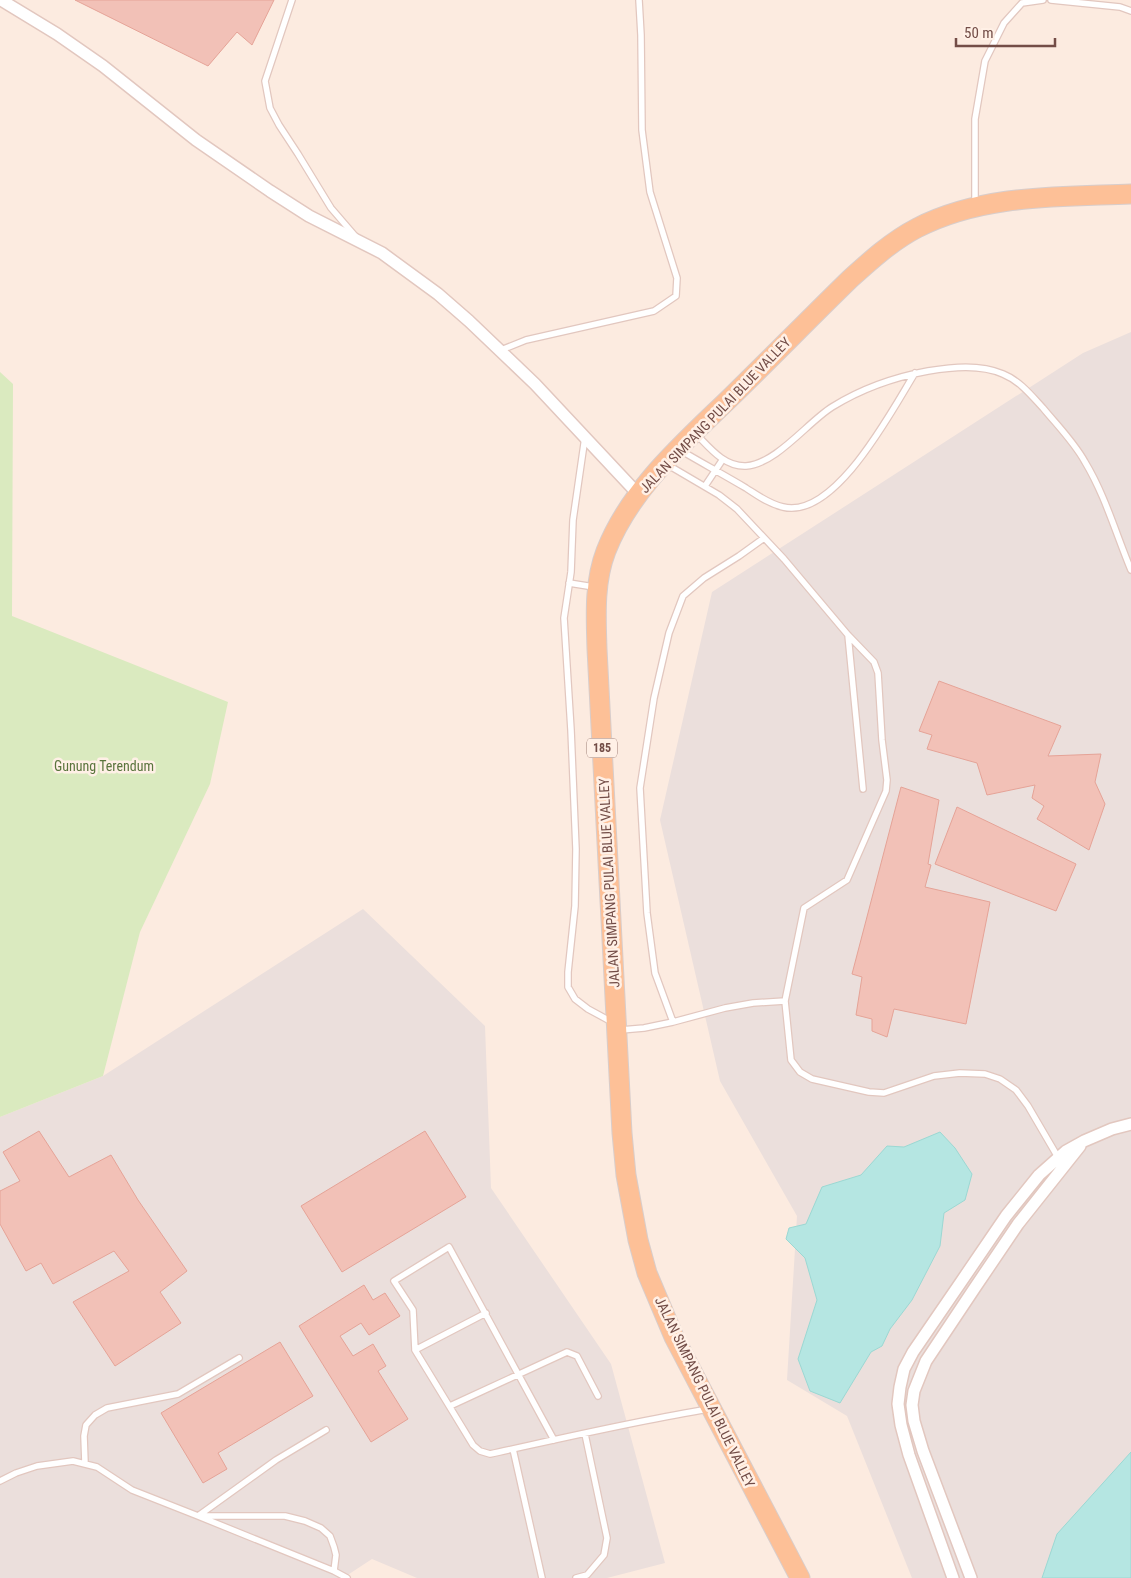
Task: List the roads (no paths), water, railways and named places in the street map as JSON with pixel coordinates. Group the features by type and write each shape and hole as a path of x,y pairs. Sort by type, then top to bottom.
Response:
{"main road":[{"name":"JALAN SIMPANG PULAI BLUE VALLEY","path":"800,1578 674,1337 658,1302 638,1240 626,1175 616,1027 596,622 598,588 605,553 614,532 638,494 678,449 808,320 873,258 895,242 916,229 956,212 998,202 1131,194"}],"street":[{"path":"1,0 57,34 103,66 196,140 270,191 309,216 382,253 438,294 501,350 638,494"},
{"path":"971,1578 923,1451 914,1421 912,1406 914,1391 926,1361 1061,1162 1084,1141 1112,1129 1131,1124"},
{"path":"953,1578 900,1425 898,1404 904,1369 913,1352 1006,1216 1038,1175 1061,1162"},
{"path":"898,1404 912,1406"}],"lane":[{"path":"292,0 265,81 270,108 331,208 359,240"},
{"path":"501,350 526,340 654,311 676,296 677,278 650,192 642,130 639,0"},
{"path":"975,207 975,119 985,61 1004,23 1024,2 1043,0"},
{"path":"1051,0 1120,7 1131,11"},
{"path":"694,433 723,459 734,464 746,466 771,456 806,430 831,407 874,386 915,373 945,368 973,368 1003,374 1020,383 1068,438 1085,461 1131,570"},
{"path":"678,449 771,503 792,509 803,506 815,501 828,491 860,460 915,373"},
{"path":"585,437 573,520 572,556 564,618 576,849 575,906 568,987 575,998 582,1004 616,1027 644,1028 725,1008 753,1003 785,1001"},
{"path":"705,486 723,459"},
{"path":"665,463 705,486 737,509 874,662 878,673 882,740 887,780 886,791 847,880 804,908 785,1001 791,1060 800,1072 812,1079 869,1092 884,1093 934,1076 960,1073 984,1074 1000,1079 1016,1090 1028,1106 1061,1162"},
{"path":"673,1022 655,973 647,904 640,788 654,698 669,633 683,596 704,578 764,538"},
{"path":"569,583 598,588"},
{"path":"848,635 863,789"},
{"path":"554,1440 449,1247 394,1281 412,1310 415,1350 473,1445 480,1451 490,1454 666,1416 711,1409"},
{"path":"415,1350 486,1313"},
{"path":"450,1406 568,1352 576,1356 598,1396"},
{"path":"85,1463 84,1436 86,1425 95,1415 107,1408 178,1394 239,1358"},
{"path":"198,1516 276,1460 326,1430"},
{"path":"576,1578 587,1575 604,1555 607,1538 585,1434"},
{"path":"513,1449 542,1578"},
{"path":"0,1481 36,1466 73,1461 85,1463 97,1467 132,1490 334,1571 347,1578"},
{"path":"198,1516 285,1516 306,1521 321,1528 330,1536 336,1555 334,1571"}],"water":[{"path":"940,1132 955,1148 972,1174 965,1200 944,1213 940,1246 912,1300 890,1329 882,1346 871,1352 840,1403 810,1391 798,1359 817,1300 805,1258 786,1239 789,1228 806,1224 822,1187 861,1175 887,1146 904,1147"},
{"path":"1131,1452 1131,1578 1042,1578 1057,1534"}],"park label":[{"name":"Gunung Terendum","path":"104,766"}]}
